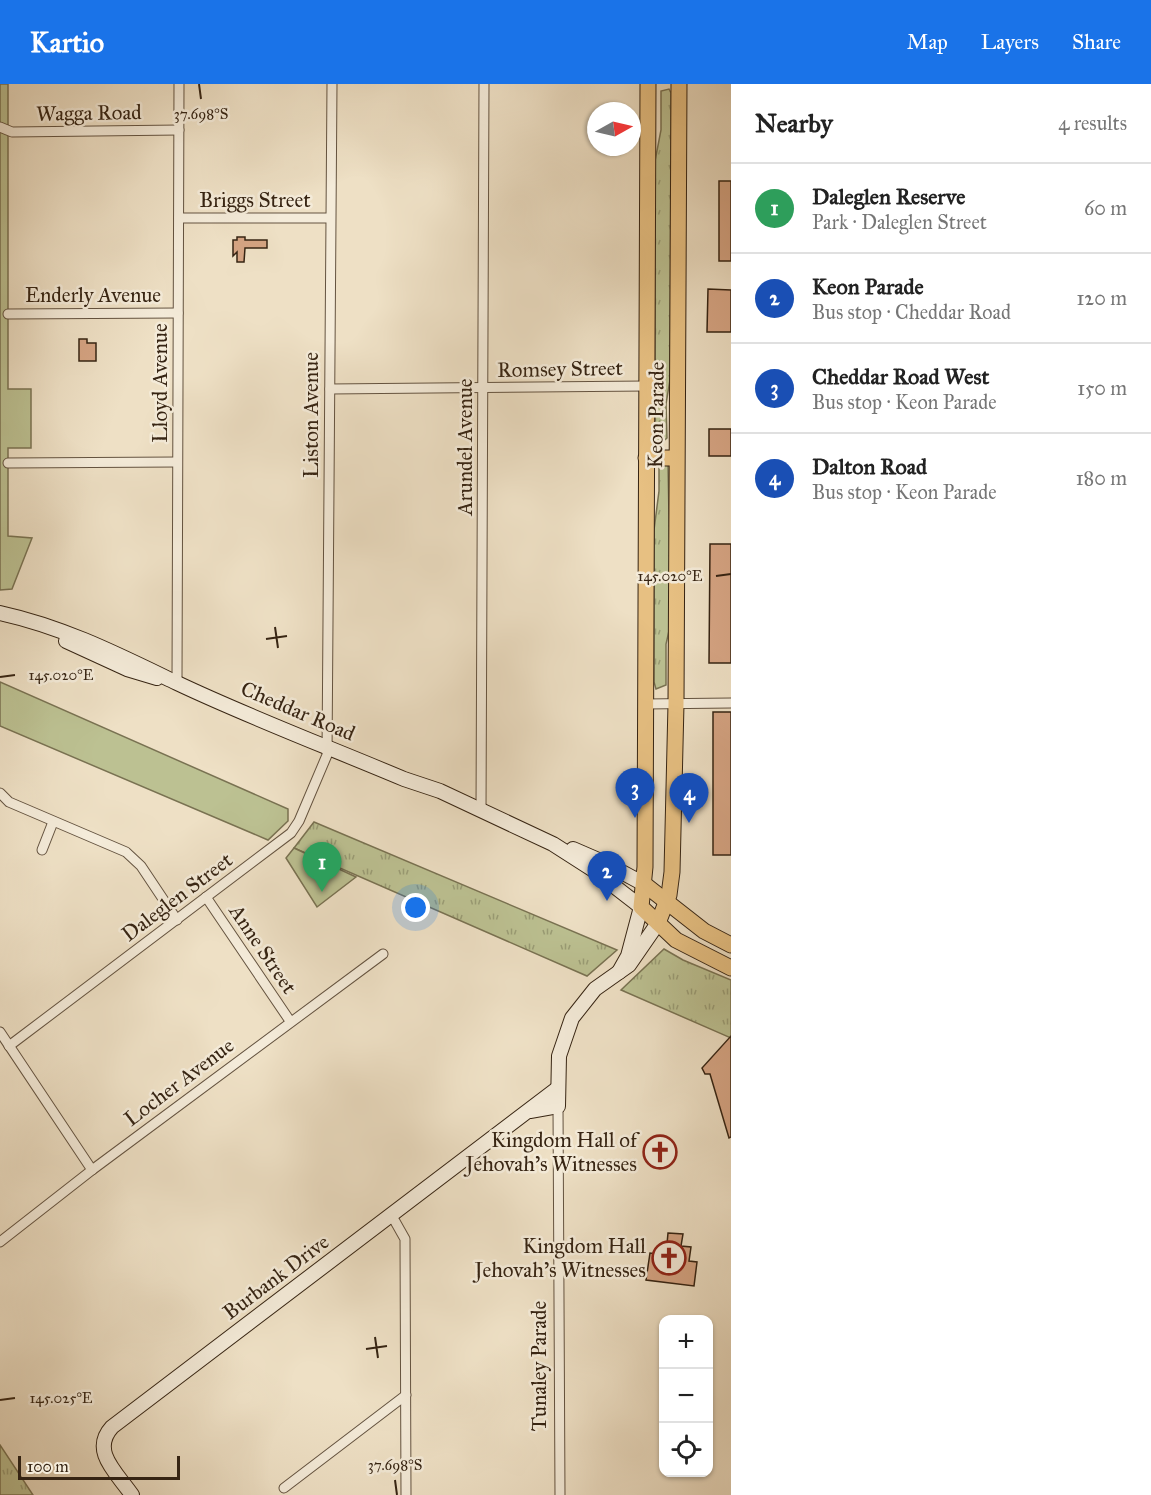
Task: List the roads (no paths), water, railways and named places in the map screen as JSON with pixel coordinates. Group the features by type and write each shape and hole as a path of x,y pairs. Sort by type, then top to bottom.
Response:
{"main road":[{"name":"Keon Parade","path":"641,907 644,884 648,84"},
{"name":"Keon Parade","path":"658,923 667,903 672,878 676,704 679,84"},
{"path":"646,458 676,458"},
{"path":"644,884 704,931 731,945"},
{"path":"641,907 688,948 731,968"}],"street":[{"name":"Lloyd Avenue","path":"177,682 179,84"},
{"name":"Liston Avenue","path":"327,746 332,84"},
{"name":"Arundel Avenue","path":"480,811 484,84"},
{"name":"Wagga Road","path":"0,127 12,132 179,130"},
{"name":"Briggs Street","path":"179,218 330,218"},
{"name":"Enderly Avenue","path":"8,314 178,312"},
{"name":"Romsey Street","path":"330,389 646,386"},
{"path":"8,463 177,462"},
{"name":"Cheddar Road","path":"0,613 67,632 138,662 177,682 404,779 437,798 480,811 554,844 596,858 644,884"},
{"path":"645,704 731,703"},
{"name":"Daleglen Street","path":"9,1046 291,833 326,758 327,746"},
{"path":"0,793 9,802 126,852 141,866 177,920"},
{"path":"42,850 52,822"},
{"name":"Cheddar Road","path":"554,844 592,869 641,907"},
{"name":"Anne Street","path":"206,897 290,1021"},
{"name":"Tunaley Parade","path":"619,972 628,956 641,907"},
{"name":"Tunaley Parade","path":"560,1495 558,1088 560,1049 572,1017 588,996 634,959 658,923"},
{"name":"Locher Avenue","path":"0,1242 290,1021 383,954"},
{"path":"0,1032 92,1170"},
{"name":"Burbank Drive","path":"132,1495 104,1454 102,1445 104,1436 112,1427 530,1111 547,1094 558,1088"},
{"name":"Burbank Drive","path":"530,1111 558,1107"},
{"path":"392,1216 405,1239 406,1495"},
{"path":"284,1488 405,1395"}],"place":[{"name":"Cheddar Road West","path":"635,818"},
{"name":"Dalton Road","path":"689,823"},
{"name":"Daleglen Reserve","path":"322,892"},
{"name":"Keon Parade","path":"607,901"},
{"name":"Kingdom Hall of Jehovah's Witnesses","path":"660,1152"},
{"name":"Kingdom Hall Jehovah's Witnesses","path":"669,1258"}]}
